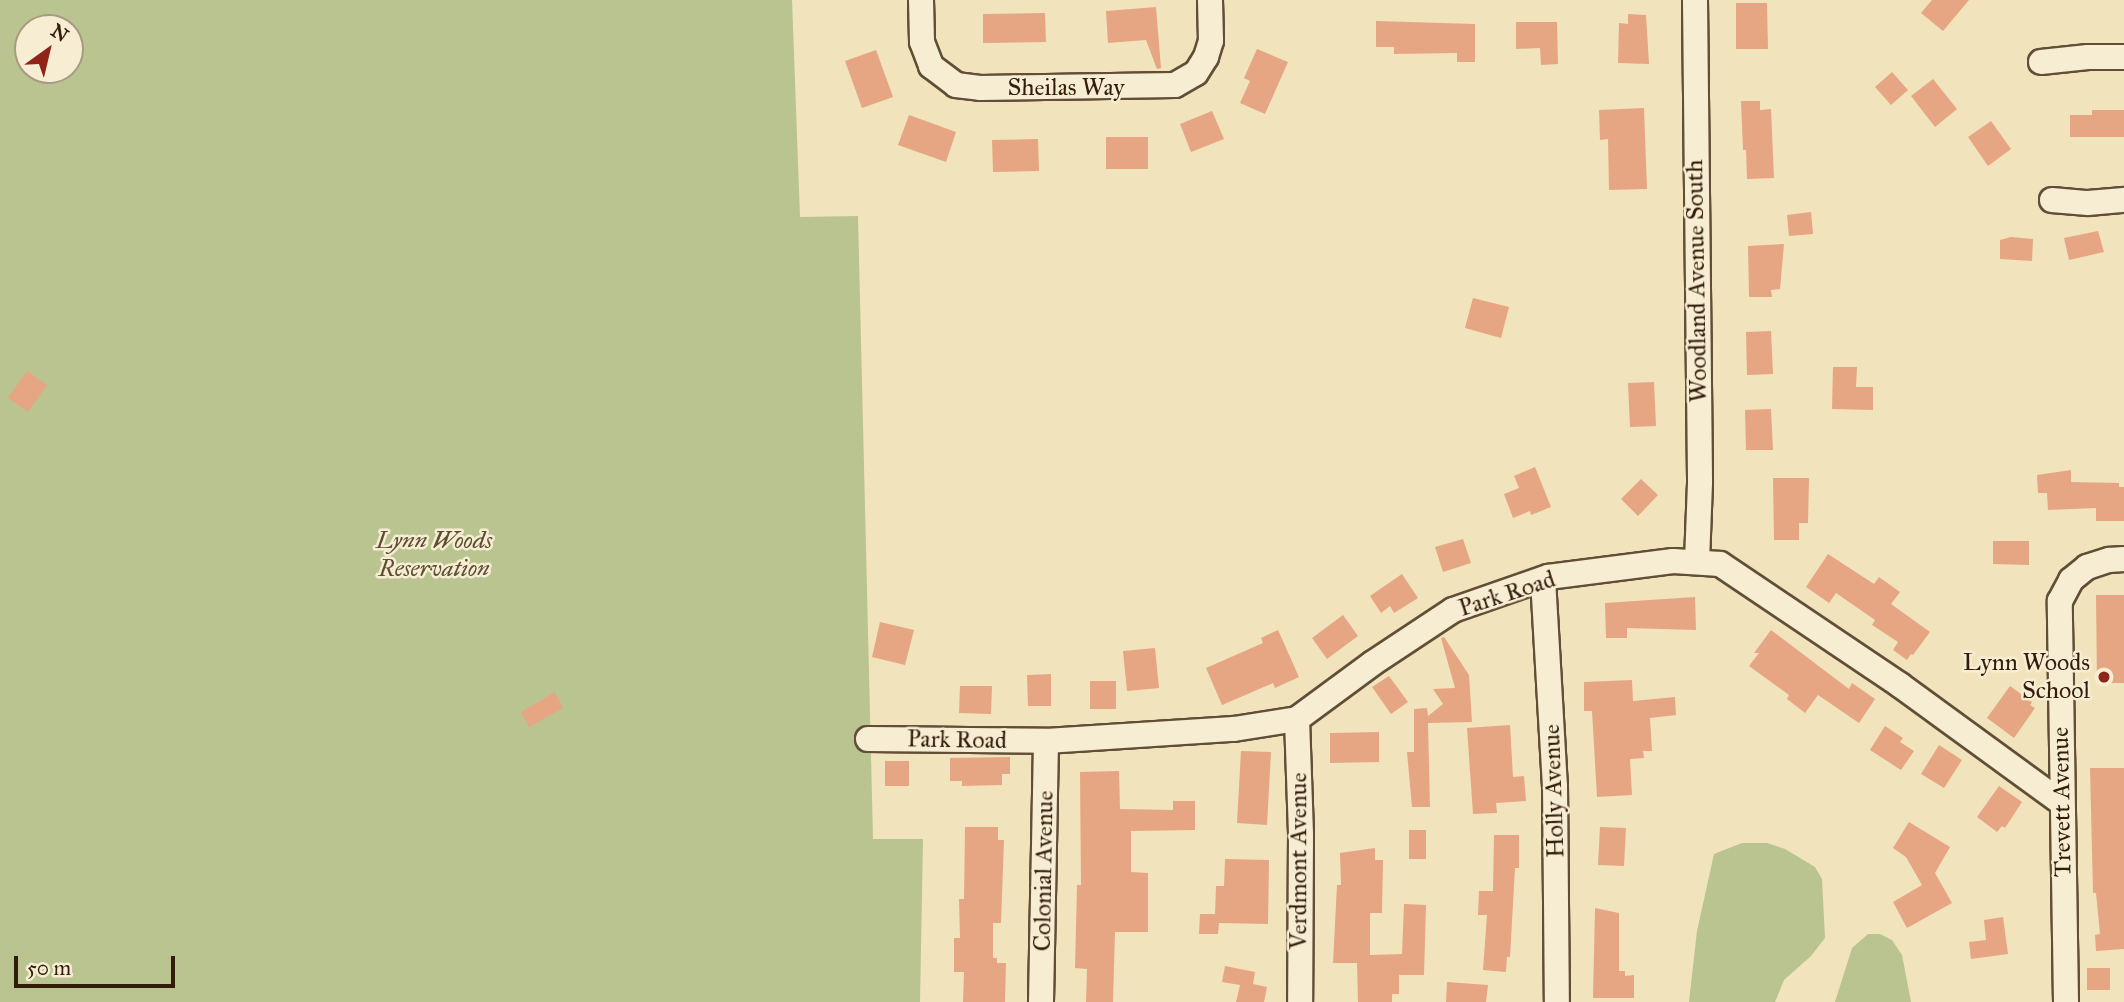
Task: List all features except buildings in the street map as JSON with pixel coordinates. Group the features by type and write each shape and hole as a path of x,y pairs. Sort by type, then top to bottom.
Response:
{"street":[{"name":"Sheilas Way","path":"921,0 922,42 931,66 956,85 980,88 1175,85 1196,73 1206,57 1211,41 1210,0"},
{"name":"Woodland Avenue South","path":"1695,0 1700,483 1697,562"},
{"path":"2041,62 2088,57 2124,57"},
{"path":"2052,200 2088,203 2124,200"},
{"name":"Trevett Avenue","path":"2066,1002 2060,601 2071,580 2087,567 2109,560 2124,559"},
{"name":"Park Road","path":"869,739 1046,741 1234,729 1297,719 1373,663 1453,610 1543,579 1673,561 1697,562 1720,564 1772,597 2062,803"},
{"name":"Holly Avenue","path":"1543,579 1555,786 1557,1002"},
{"name":"Verdmont Avenue","path":"1297,719 1301,835 1300,1002"},
{"name":"Colonial Avenue","path":"1041,1002 1046,741"}],"green space":[{"name":"Lynn Woods Reservation","path":"0,0 792,0 800,217 858,216 873,839 923,839 920,1002 0,1002"},
{"path":"1742,843 1767,843 1785,849 1815,867 1822,879 1825,938 1811,956 1784,980 1775,1002 1689,1002 1697,931 1714,854"},
{"path":"1868,934 1880,934 1892,940 1902,955 1911,1002 1835,1002 1852,948"}],"place":[{"name":"Lynn Woods School","path":"2104,677"}]}
